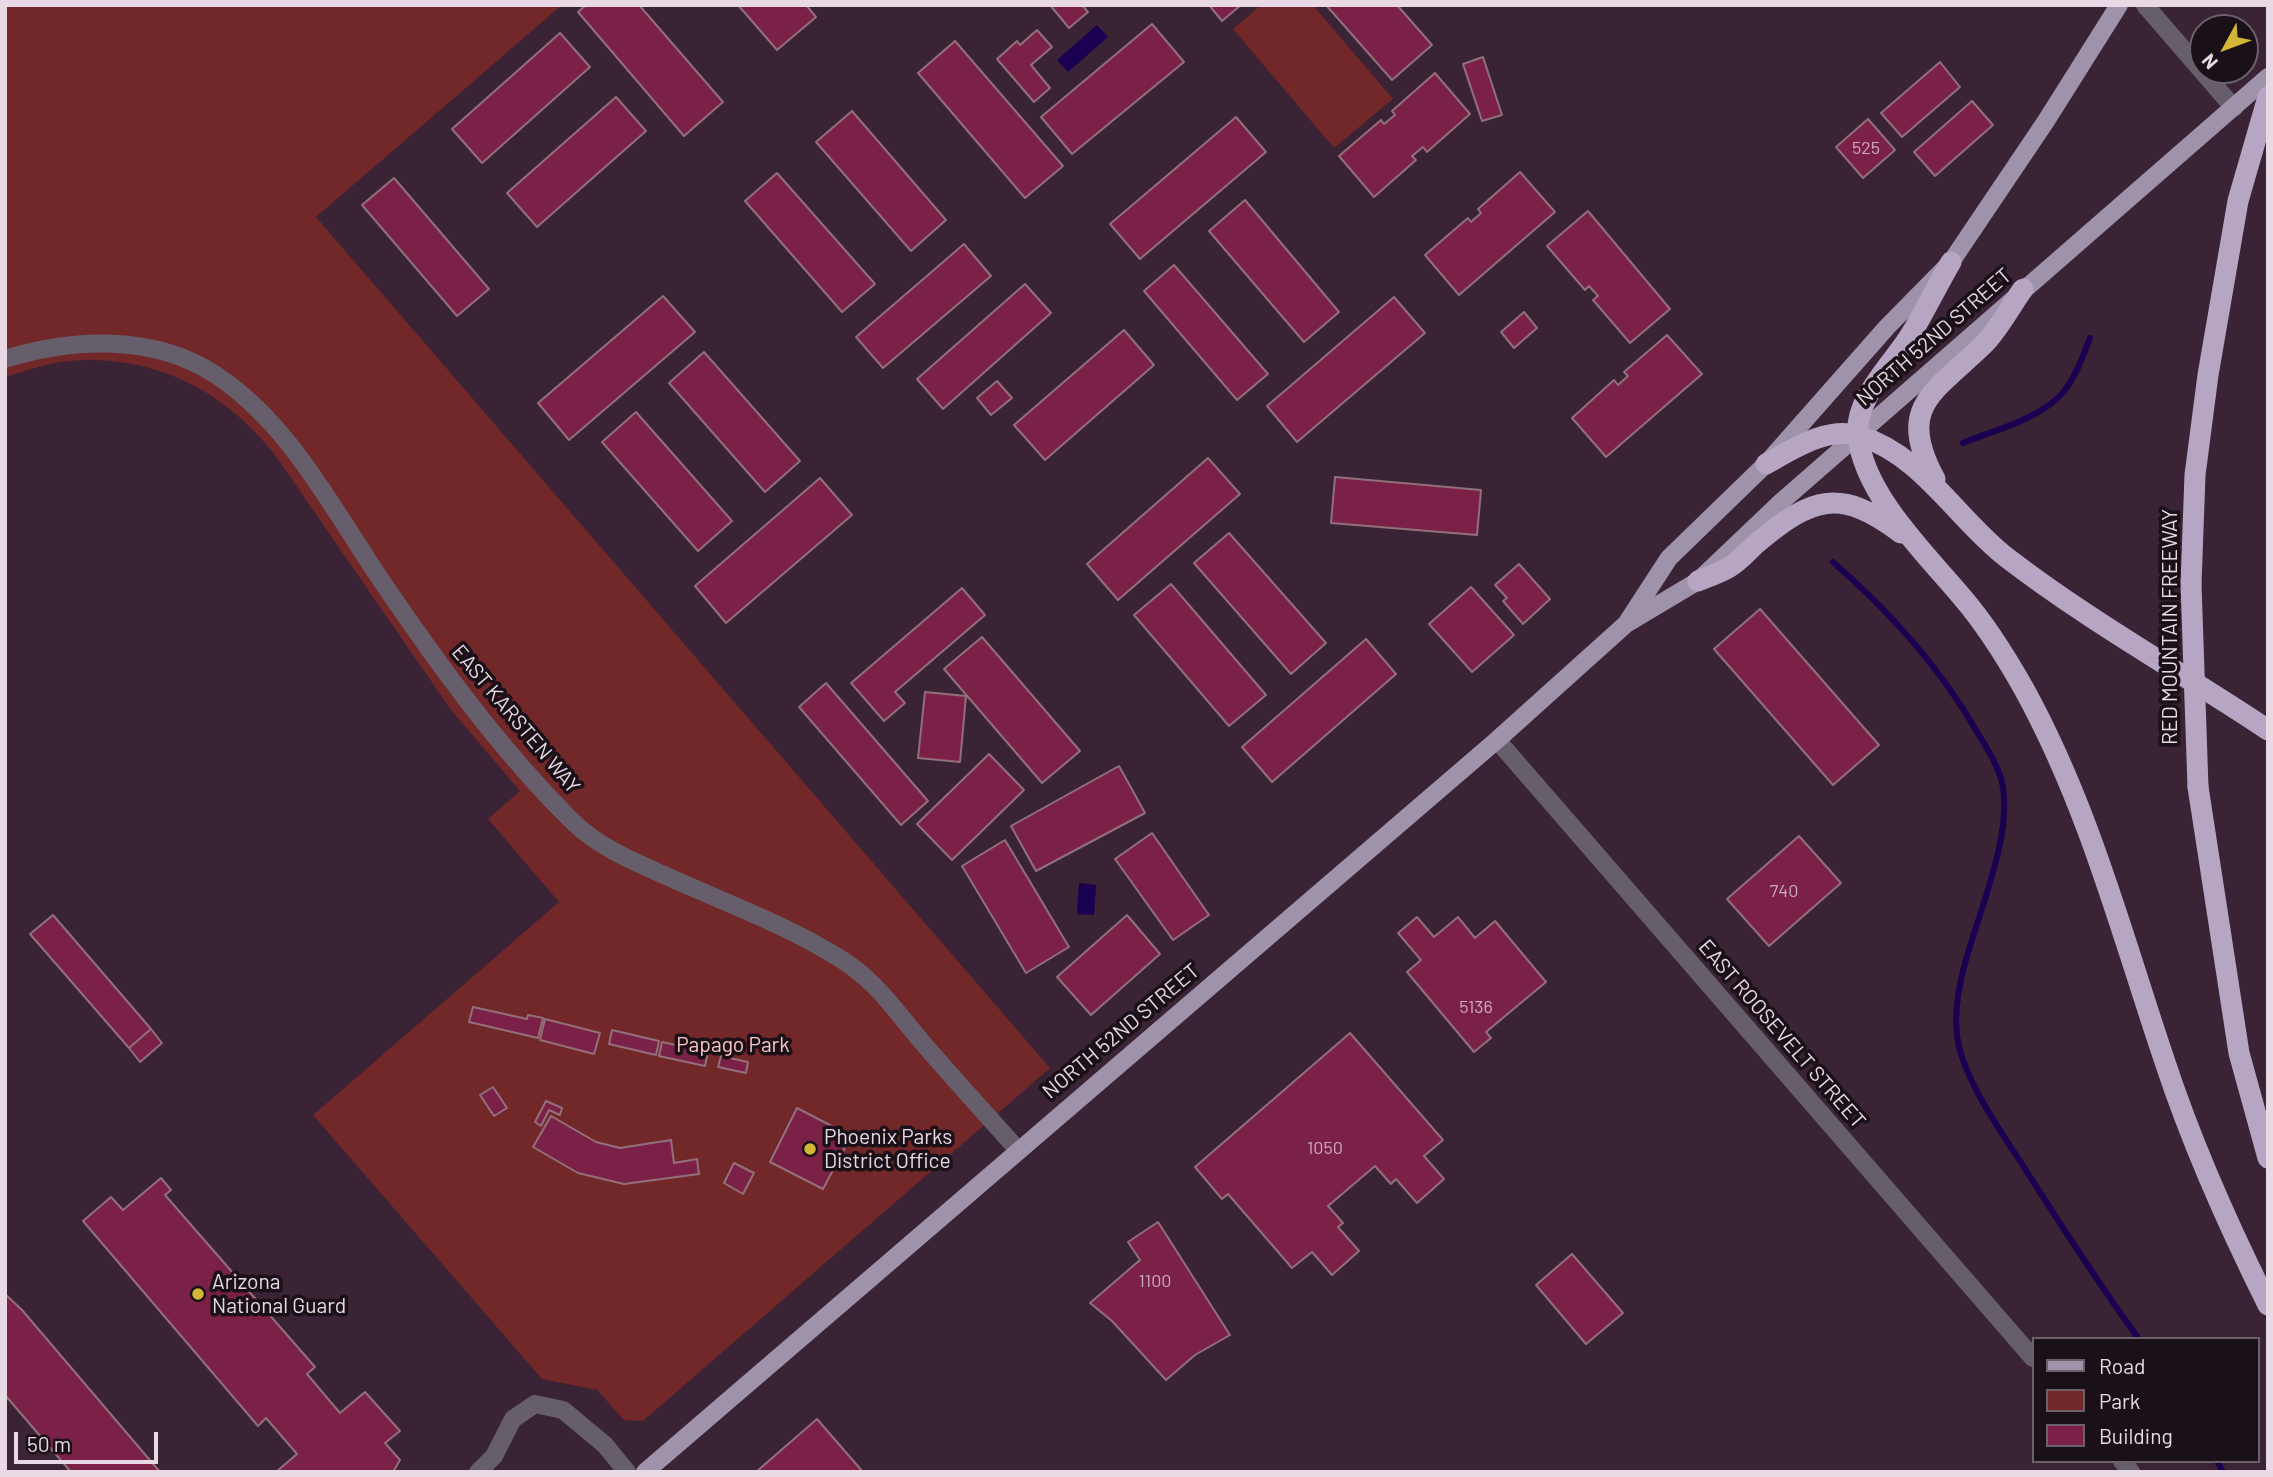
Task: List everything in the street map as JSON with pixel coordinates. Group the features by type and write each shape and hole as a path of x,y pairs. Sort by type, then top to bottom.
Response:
{"highway":[{"name":"RED MOUNTAIN FREEWAY","path":"2268,97 2238,201 2208,375 2195,475 2191,584 2198,787 2239,1053 2268,1158"},
{"path":"1951,262 1910,336 1869,396 1860,416 1858,435 1863,456 1877,487 1914,543 1989,632 2052,742 2080,803 2166,1065 2213,1182 2268,1305"},
{"path":"1946,500 1922,451 1918,437 1920,409 1936,386 1984,344 2023,289"},
{"path":"1766,464 1807,441 1843,434 1858,435 1878,443 1913,465 2003,555 2061,597 2268,730"},
{"path":"1698,581 1729,568 1799,510 1815,504 1842,503 1860,508 1878,516 1914,543"}],"main road":[{"name":"NORTH 52ND STREET","path":"1626,624 1669,558 1766,464 1887,327 1951,262 2046,121 2119,5"},
{"name":"NORTH 52ND STREET","path":"645,1472 1017,1149 1497,740 1626,624 1698,581 2023,289 2268,77"}],"street":[{"path":"2144,5 2234,108"},
{"name":"EAST KARSTEN WAY","path":"5,359 53,346 91,342 127,345 186,360 212,372 238,391 285,436 467,702 572,821 594,841 630,860 788,930 838,958 880,989 920,1040 1017,1149"},
{"name":"EAST ROOSEVELT STREET","path":"1497,740 2032,1358"},
{"path":"478,1472 494,1456 513,1419 535,1404 563,1410 605,1445 627,1472"}],"green space":[{"name":"Papago Park","path":"5,5 562,5 316,217 1050,1068 643,1421 624,1420 597,1390 542,1379 313,1115 559,902 488,819 520,791 451,710 275,455 255,432 233,412 184,381 129,363 68,361 5,377"},
{"path":"1261,5 1313,5 1393,99 1334,148 1233,29"}],"shaded area":[{"path":"1097,25 1108,37 1068,72 1057,60"},
{"path":"1079,883 1096,885 1094,915 1077,914"}],"building":[{"path":"586,5 639,5 723,102 684,136 578,12"},
{"path":"738,5 806,5 816,17 777,50"},
{"path":"1050,5 1082,5 1088,12 1069,28"},
{"path":"1209,5 1241,5 1222,21"},
{"path":"1326,5 1397,5 1432,45 1392,80"},
{"path":"1152,24 1184,62 1072,154 1041,117"},
{"path":"1037,30 1052,47 1031,65 1050,88 1034,102 997,59 1017,41 1020,45"},
{"path":"560,33 590,67 482,163 452,129"},
{"path":"955,41 1063,166 1025,198 918,73"},
{"path":"1483,57 1502,115 1482,121 1463,64"},
{"path":"1940,62 1960,87 1902,137 1881,113"},
{"path":"1435,73 1470,114 1427,152 1423,147 1412,156 1416,160 1374,197 1339,156 1381,120 1384,124 1395,115 1392,111"},
{"path":"616,97 646,131 537,227 507,193"},
{"path":"1972,101 1993,125 1935,176 1914,152"},
{"path":"852,111 946,220 911,251 816,142"},
{"path":"1236,117 1266,152 1140,259 1110,224"},
{"path":"1868,119 1895,150 1863,178 1836,147"},
{"path":"1520,172 1555,212 1459,295 1425,255 1468,218 1471,222 1481,213 1478,209"},
{"path":"777,173 875,284 842,312 745,201"},
{"path":"394,178 489,289 457,316 362,205"},
{"path":"1245,200 1339,312 1304,342 1209,231"},
{"path":"1588,211 1670,309 1630,343 1593,300 1598,296 1589,286 1585,290 1547,246"},
{"path":"964,244 991,276 883,368 856,337"},
{"path":"1174,265 1268,374 1237,400 1144,291"},
{"path":"1025,284 1051,313 943,409 917,379"},
{"path":"663,296 695,332 569,440 538,403"},
{"path":"1394,297 1425,333 1297,442 1267,406"},
{"path":"1524,312 1537,328 1514,348 1501,332"},
{"path":"1124,330 1154,365 1045,460 1014,425"},
{"path":"1667,335 1702,374 1606,457 1572,418 1614,380 1618,385 1628,376 1624,372"},
{"path":"704,352 800,461 765,492 669,383"},
{"path":"997,381 1012,398 991,415 977,398"},
{"path":"636,412 732,521 698,551 602,442"},
{"path":"1208,458 1240,494 1118,600 1087,564"},
{"path":"1335,477 1481,490 1477,535 1331,523"},
{"path":"820,478 852,515 726,623 695,586"},
{"path":"1229,533 1326,643 1291,674 1194,563"},
{"path":"1519,564 1550,599 1523,624 1503,601 1507,598 1495,585"},
{"path":"1171,584 1266,695 1229,726 1134,615"},
{"path":"1471,587 1514,635 1472,672 1429,624"},
{"path":"962,588 985,615 895,692 905,703 884,721 851,683"},
{"path":"1760,609 1879,745 1833,785 1714,649"},
{"path":"982,637 1080,751 1042,783 944,669"},
{"path":"1366,639 1396,674 1272,782 1242,747"},
{"path":"826,683 928,801 901,825 799,707"},
{"path":"925,692 966,696 960,762 918,758"},
{"path":"989,754 1024,790 952,860 917,824"},
{"path":"1119,766 1145,813 1036,871 1011,826"},
{"path":"1152,833 1209,915 1173,940 1115,859"},
{"path":"1799,836 1841,883 1769,946 1727,899"},
{"path":"1005,840 1069,947 1026,973 962,866"},
{"path":"53,915 151,1029 129,1048 30,934"},
{"path":"1127,915 1160,954 1091,1015 1057,977"},
{"path":"1417,917 1434,937 1458,917 1475,938 1495,921 1546,982 1486,1032 1491,1038 1474,1052 1407,972 1421,960 1398,933"},
{"path":"473,1007 527,1019 528,1015 543,1018 538,1038 469,1022"},
{"path":"545,1019 600,1033 594,1054 540,1040"},
{"path":"151,1029 162,1043 140,1062 129,1048"},
{"path":"612,1030 659,1041 656,1055 609,1044"},
{"path":"1350,1033 1443,1140 1424,1156 1444,1179 1417,1203 1396,1179 1391,1184 1375,1166 1328,1206 1343,1223 1338,1227 1359,1251 1332,1275 1312,1252 1292,1268 1228,1194 1222,1199 1195,1167"},
{"path":"662,1042 708,1052 705,1066 659,1056"},
{"path":"721,1056 748,1062 746,1073 718,1067"},
{"path":"493,1087 507,1108 494,1116 480,1095"},
{"path":"546,1101 562,1108 560,1115 549,1110 541,1126 535,1122"},
{"name":"Phoenix Parks District Office","path":"797,1108 851,1136 823,1189 770,1162"},
{"path":"551,1116 596,1142 620,1148 671,1140 674,1163 697,1159 699,1174 624,1184 578,1173 533,1147"},
{"path":"734,1163 754,1173 743,1194 724,1183"},
{"name":"Arizona National Guard","path":"161,1178 171,1190 165,1195 315,1367 307,1374 340,1413 365,1392 400,1431 385,1443 400,1460 393,1472 276,1472 297,1454 266,1418 258,1426 83,1221 111,1197 123,1210"},
{"path":"1158,1222 1230,1335 1195,1355 1166,1380 1112,1321 1090,1303 1140,1260 1128,1242"},
{"path":"1572,1254 1623,1313 1586,1344 1536,1285"},
{"path":"5,1294 22,1310 160,1472 71,1472 5,1395"},
{"path":"817,1419 863,1472 756,1472"}],"waterway":[{"path":"1963,443 2031,416 2055,401 2072,379 2090,338"},
{"path":"1833,562 1875,601 1931,664 1964,710 1999,773 2004,799 2003,824 1996,862 1961,979 1956,1017 1961,1053 1975,1088 1996,1124 2138,1337"},
{"path":"2218,1463 2223,1472"}],"place":[{"name":"Phoenix Parks District Office","path":"810,1149"},
{"name":"Arizona National Guard","path":"198,1294"}]}
